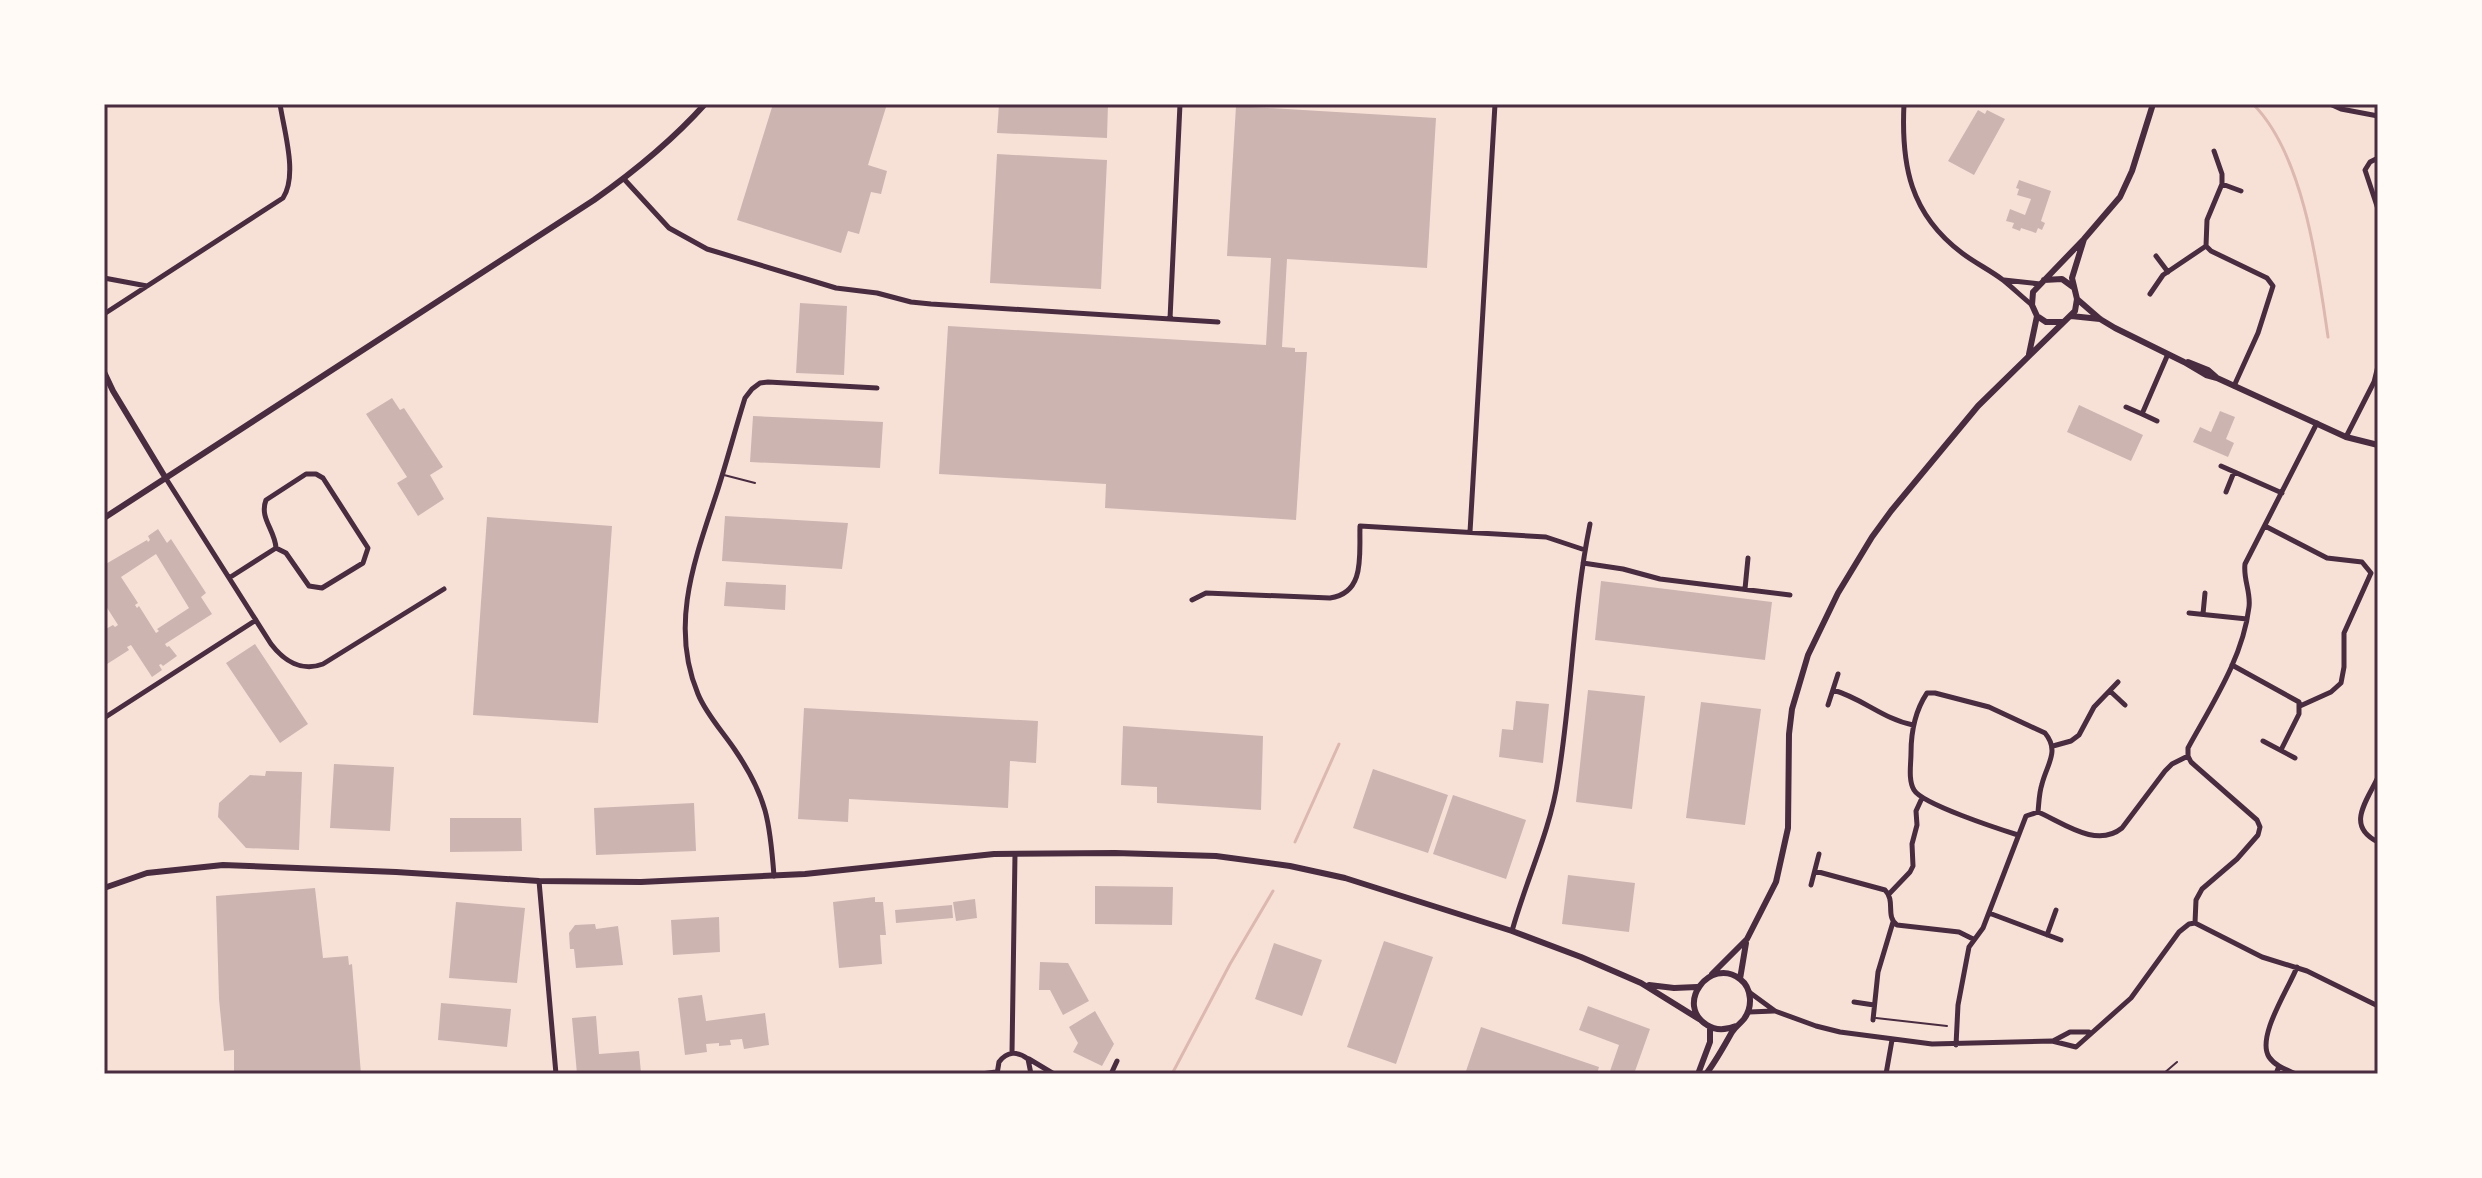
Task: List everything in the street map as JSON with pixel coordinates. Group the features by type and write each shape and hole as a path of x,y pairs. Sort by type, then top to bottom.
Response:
{"street":[{"path":"104,314 283,198 291,174 280,104"},
{"path":"104,518 624,179 679,132 705,104"},
{"path":"1170,319 1180,104"},
{"path":"1470,532 1495,104"},
{"path":"1904,104 1905,161 1922,208 1952,245 2003,280 2032,305 2037,316 2046,322 2062,322"},
{"path":"2032,305 2033,292 2120,197 2132,171 2153,104"},
{"path":"2330,104 2378,116"},
{"path":"2214,151 2222,184 2207,220 2206,246 2267,278 2273,286 2258,333 2234,386"},
{"path":"2378,158 2370,162 2365,170 2378,209"},
{"path":"624,179 665,225 687,240 836,288 931,304 1218,322"},
{"path":"2222,184 2241,191"},
{"path":"1699,1019 1693,1001 1697,987 1747,939 1769,897 1780,866 1788,828 1792,709 1808,655 1827,614 1851,569 1891,511 1983,400 2075,311 2077,299 2073,270 2084,239"},
{"path":"2150,294 2159,279 2206,246"},
{"path":"2156,256 2168,272"},
{"path":"104,278 148,286"},
{"path":"2003,280 2042,282 2057,278 2073,287"},
{"path":"2077,299 2100,319 2184,362 2198,364 2217,378 2346,437 2378,445"},
{"path":"2029,354 2037,316"},
{"path":"2071,316 2100,319"},
{"path":"2142,414 2168,354"},
{"path":"2346,437 2376,380 2378,366"},
{"path":"104,372 165,477 256,620 284,658 303,666 317,666 332,660 444,589"},
{"path":"774,876 770,825 762,800 750,772 698,696 687,658 684,641 689,578 745,398 760,383 782,381 877,388"},
{"path":"2126,407 2157,421"},
{"path":"2195,923 2196,900 2202,889 2237,859 2258,835 2260,827 2257,820 2195,766 2188,756 2188,748 2232,665 2247,619 2250,599 2244,569 2317,423"},
{"path":"2221,466 2282,493"},
{"path":"2226,492 2234,472"},
{"path":"311,473 323,478 368,548 363,563 318,589 309,586 286,553 276,548 274,532 263,514 263,505 266,500 311,473"},
{"path":"1512,931 1544,835 1558,781 1590,524"},
{"path":"1192,600 1206,593 1330,598 1345,594 1357,579 1360,526 1546,537 1585,550"},
{"path":"2265,526 2327,558 2362,562 2371,573 2344,633 2341,683 2331,692 2300,706"},
{"path":"229,578 276,548"},
{"path":"1745,589 1748,558"},
{"path":"1583,563 1660,579 1790,595"},
{"path":"2203,614 2205,593"},
{"path":"2189,613 2247,619"},
{"path":"104,718 256,620"},
{"path":"2232,665 2295,698 2300,706 2281,750"},
{"path":"1828,705 1838,674"},
{"path":"2053,746 2071,741 2079,735 2089,714 2118,682"},
{"path":"1833,690 1852,696 1887,718 1913,725"},
{"path":"2110,691 2125,705"},
{"path":"2018,835 1922,798 1915,792 1911,783 1913,725 1927,693 1989,707 2049,737 2053,754 2041,787 2038,812"},
{"path":"2263,741 2295,758"},
{"path":"1956,1045 1958,1005 1968,950 1983,928 2026,816 2038,812 2074,830 2094,835 2113,834 2122,828 2165,771 2188,756"},
{"path":"2378,777 2359,821 2365,835 2378,842"},
{"path":"1889,894 1913,866 1916,811 1922,798"},
{"path":"1012,1053 1015,854"},
{"path":"104,888 147,873 233,865 539,881 641,882 774,876 968,856 1187,854 1268,862 1356,881 1512,931 1581,957 1641,983 1710,1027 1721,1030 1736,1026"},
{"path":"1811,885 1819,854"},
{"path":"1815,871 1880,888 1889,894 1893,922 1878,972 1873,1019"},
{"path":"539,881 556,1074"},
{"path":"2047,935 2056,910"},
{"path":"1989,913 2061,940"},
{"path":"1893,922 1901,926 1959,932 1973,939"},
{"path":"1712,974 1729,973 1775,1011 1828,1029 1892,1040 1956,1045 2052,1041 2076,1047 2131,998 2179,932 2195,923 2262,957 2297,967 2378,1006"},
{"path":"1740,979 1747,939"},
{"path":"2296,1074 2269,1057 2266,1040 2297,967"},
{"path":"1641,983 1674,988 1697,987"},
{"path":"1706,1074 1736,1026 1749,1012 1749,992"},
{"path":"1854,1002 1874,1005"},
{"path":"1749,1012 1775,1011"},
{"path":"1698,1074 1710,1042 1710,1027"},
{"path":"2052,1041 2070,1032 2090,1032"},
{"path":"1886,1074 1892,1040"},
{"path":"981,1074 997,1073 1002,1057 1018,1053 1054,1074"},
{"path":"1028,1059 1031,1074"},
{"path":"1111,1074 1117,1061"},
{"path":"2276,1074 2279,1066"}],"lane":[{"path":"723,474 755,483"},
{"path":"1873,1019 1947,1026"},
{"path":"2163,1074 2177,1062"}],"building":[{"path":"773,104 887,104 868,165 887,171 881,194 871,192 859,234 848,231 841,253 737,220"},
{"path":"999,104 1108,104 1107,138 997,133"},
{"path":"1236,106 1436,118 1427,268 1287,259 1282,347 1307,352 1296,520 1105,508 1106,484 939,474 948,326 1266,345 1271,258 1227,256"},
{"path":"1978,110 1985,114 1987,110 2005,119 1974,175 1948,161"},
{"path":"997,154 1107,160 1101,289 990,283"},
{"path":"2019,180 2051,191 2041,221 2045,223 2042,230 2038,228 2036,233 2012,228 2014,223 2006,221 2010,209 2025,215 2031,199 2017,195"},
{"path":"800,303 847,306 844,375 796,373"},
{"path":"392,398 400,410 404,408 443,467 430,475 444,499 418,516 397,483 407,477 366,414"},
{"path":"2079,405 2143,435 2131,461 2067,432"},
{"path":"2220,411 2235,417 2226,439 2234,443 2228,457 2193,442 2200,427 2211,432"},
{"path":"753,416 883,422 880,468 750,462"},
{"path":"725,516 848,523 842,569 722,561"},
{"path":"487,517 612,526 598,723 473,715"},
{"path":"158,529 167,543 171,539 206,593 201,597 212,614 165,644 177,656 163,666 159,665 162,670 152,677 131,645 127,647 129,650 104,666 104,630 118,625 104,603 104,565 148,542 148,536","holes":["156,554 189,608 157,629 159,631 156,633 139,606 137,608 135,605 138,603 121,577"]},
{"path":"1601,581 1772,602 1765,660 1595,640"},
{"path":"726,582 786,585 785,610 724,606"},
{"path":"255,644 308,724 280,743 226,663"},
{"path":"1588,690 1645,696 1632,809 1576,802"},
{"path":"1516,701 1549,704 1543,763 1499,757 1502,729 1513,730"},
{"path":"1701,702 1761,709 1745,825 1686,818"},
{"path":"804,708 1038,721 1036,763 1010,761 1008,808 849,799 848,822 798,819"},
{"path":"1123,726 1263,736 1261,810 1157,803 1157,787 1121,785"},
{"path":"334,764 394,767 390,831 330,828"},
{"path":"1373,769 1448,795 1428,853 1353,828"},
{"path":"266,771 302,772 299,850 246,848 218,817 219,803 250,775 265,776"},
{"path":"1453,795 1526,820 1506,879 1433,854"},
{"path":"694,803 696,851 596,855 594,808"},
{"path":"450,818 521,818 522,851 450,852"},
{"path":"1568,875 1635,883 1629,932 1562,924"},
{"path":"1095,886 1173,887 1172,925 1095,924"},
{"path":"315,888 323,958 348,956 349,965 352,964 361,1074 234,1074 234,1050 224,1051 216,896"},
{"path":"875,897 875,902 883,902 886,935 880,935 882,964 839,968 833,902"},
{"path":"975,899 977,918 956,921 953,902"},
{"path":"456,902 525,908 517,983 449,978"},
{"path":"952,905 953,918 896,923 895,910"},
{"path":"719,917 720,952 673,955 671,920"},
{"path":"595,924 596,929 618,926 623,965 576,968 569,933 575,925"},
{"path":"1384,941 1433,957 1396,1064 1347,1047"},
{"path":"1274,943 1322,960 1302,1016 1255,999"},
{"path":"1040,962 1068,963 1089,1001 1063,1015 1050,990 1039,990"},
{"path":"702,995 706,1021 765,1013 769,1045 744,1049 742,1039 730,1040 731,1045 706,1044 707,1052 685,1055 678,998"},
{"path":"441,1003 511,1009 507,1047 438,1040"},
{"path":"1588,1006 1650,1029 1634,1074 1609,1074 1619,1045 1579,1030"},
{"path":"1095,1011 1114,1044 1102,1066 1073,1052 1078,1043 1069,1027"},
{"path":"596,1016 599,1054 639,1051 641,1073 577,1074 572,1018"},
{"path":"1481,1027 1599,1067 1597,1074 1465,1074"}],"waterway":[{"path":"2253,104 2285,152 2297,182 2313,246 2328,337"},
{"path":"1295,842 1339,744"},
{"path":"1172,1074 1273,891"}]}
